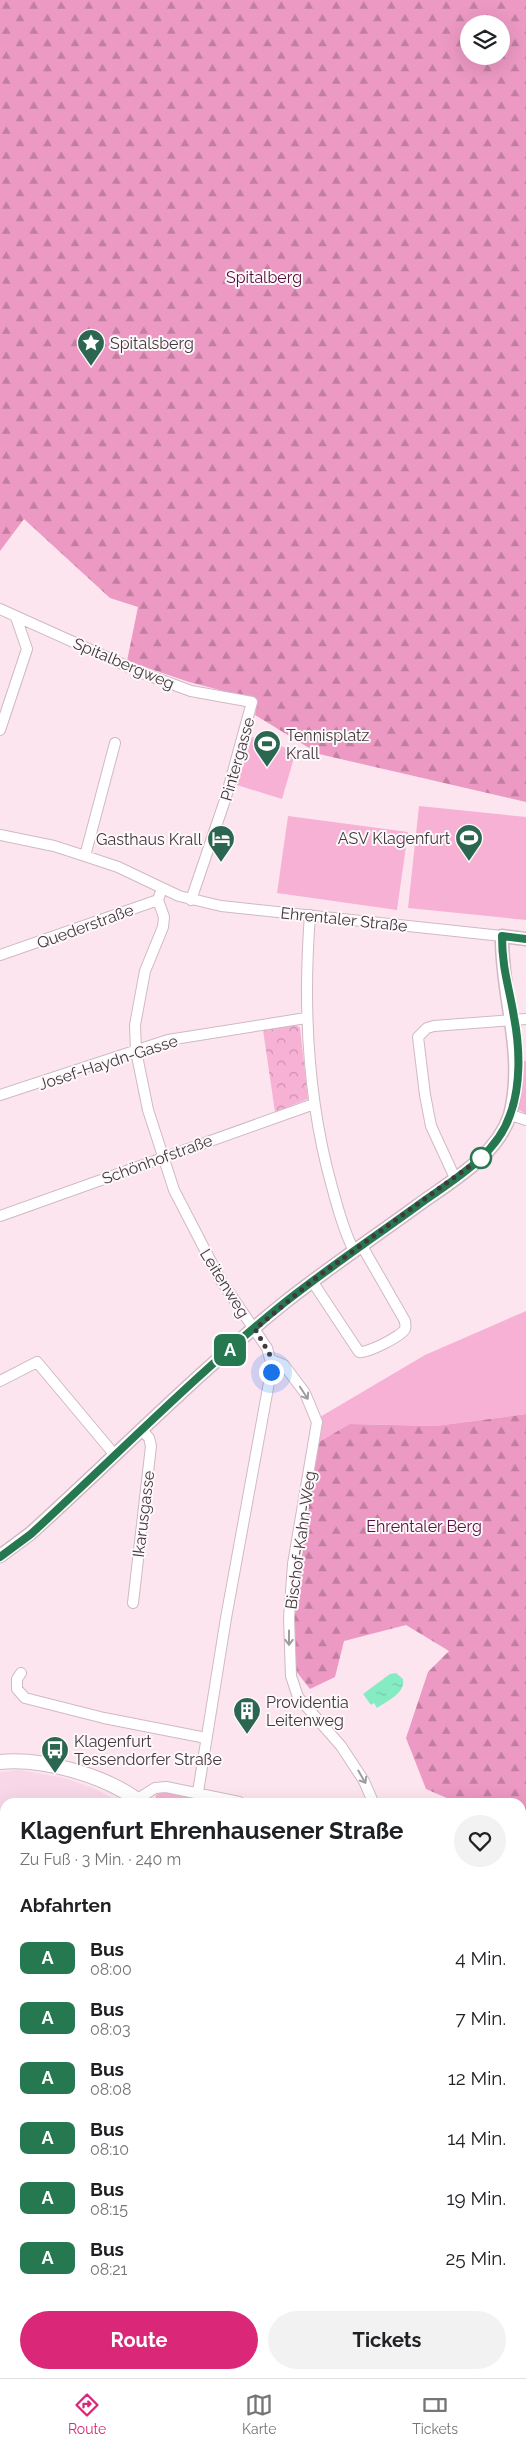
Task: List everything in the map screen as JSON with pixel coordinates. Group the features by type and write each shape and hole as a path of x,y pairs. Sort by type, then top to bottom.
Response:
{"main road":[{"path":"0,1762 11,1761 82,1773 132,1798"}],"street":[{"name":"Spitalbergweg","path":"0,609 158,679 191,690 252,702"},
{"path":"0,730 27,649 16,617"},
{"name":"Pintergasse","path":"191,900 231,782 252,702"},
{"path":"85,856 116,742"},
{"name":"Ehrentaler Straße","path":"0,835 54,846 85,856 118,868 191,900 221,906 502,936"},
{"path":"158,900 162,888"},
{"name":"Quederstraße","path":"0,955 158,900"},
{"name":"Leitenweg","path":"158,900 164,917 163,927 141,988 135,1025 136,1051 148,1110 174,1190 208,1258 231,1298 267,1348 271,1360"},
{"path":"310,915 306,963 306,1018 314,1104 327,1168 345,1230 405,1321 406,1326 403,1332 367,1352 359,1352 312,1281"},
{"path":"0,1556 31,1534 203,1372 312,1281 456,1178 490,1150 511,1115 517,1070 520,1018 502,963 502,936 526,939"},
{"name":"Josef-Haydn-Gasse","path":"0,1096 168,1040 306,1018"},
{"path":"456,1178 432,1126 423,1087 418,1037 427,1028 434,1026 520,1018"},
{"name":"Schönhofstraße","path":"0,1216 314,1104"},
{"path":"511,1115 526,1120"},
{"path":"142,1798 155,1788 166,1787 204,1796 206,1738 271,1372 271,1360"},
{"name":"Bischof-Kahn-Weg","path":"271,1360 284,1365 305,1393 318,1422 293,1564 290,1618 291,1676 298,1697 341,1746 364,1781 371,1798"},
{"path":"0,1381 37,1362 114,1454"},
{"name":"Ikarusgasse","path":"133,1604 151,1446 149,1438 141,1429"},
{"path":"21,1673 17,1679 17,1689 25,1698 104,1718 206,1738"}],"shaded area":[{"path":"19,1770 65,1778 98,1790 112,1798 0,1798 0,1772"}],"green space":[{"name":"Spitalberg","path":"0,0 526,0 526,802 319,754 255,715 258,700 189,682 127,661 138,607 110,598 24,519 0,551"},
{"name":"Tennisplatz Krall","path":"252,737 296,751 282,799 237,785"},
{"name":"ASV Klagenfurt","path":"419,806 526,817 526,920 408,908"},
{"path":"288,816 408,832 397,910 277,893"},
{"path":"296,1025 300,1028 308,1099 275,1112 263,1030"},
{"path":"524,1061 526,1061 526,1114 519,1110 518,1105"},
{"path":"526,1311 526,1414 436,1426 351,1424 317,1443 320,1417 425,1355"},
{"name":"Ehrentaler Berg","path":"526,1414 526,1798 447,1798 426,1789 406,1738 428,1672 449,1651 406,1625 344,1641 335,1677 310,1689 296,1671 292,1620 294,1585 317,1443 350,1424 436,1426"},
{"path":"162,1792 198,1798 156,1798 156,1795"}],"water":[{"path":"396,1673 403,1679 402,1688 399,1692 377,1708 374,1703 371,1705 363,1694 390,1674"}],"bus line":[{"name":"A","path":"0,1557 31,1534 203,1372 283,1304 312,1281 456,1178 490,1150 511,1115 517,1078 518,1057 514,1018 503,971 502,936 526,939"}],"place":[{"name":"Spitalsberg","path":"91,367"},
{"name":"Tennisplatz Krall","path":"267,768"},
{"name":"ASV Klagenfurt","path":"469,862"},
{"name":"Gasthaus Krall","path":"221,863"},
{"name":"Providentia Leitenweg","path":"247,1735"},
{"name":"Klagenfurt Tessendorfer Straße","path":"55,1774"}],"route":[{"path":"271,1372 270,1355 255,1329 312,1281 481,1158"}]}
